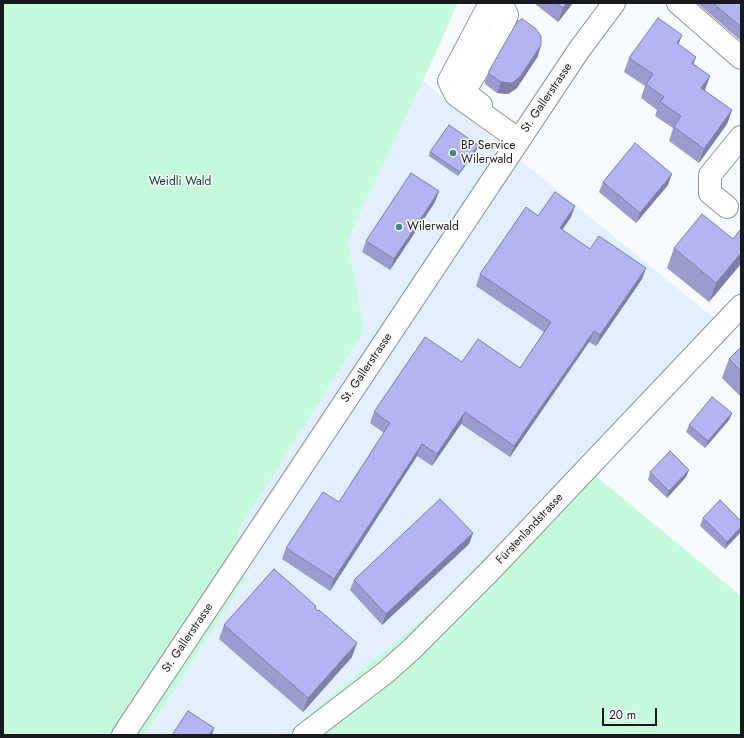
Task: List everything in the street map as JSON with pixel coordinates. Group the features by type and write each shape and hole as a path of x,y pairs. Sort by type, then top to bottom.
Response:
{"main road":[{"path":"496,3 487,9 476,27 449,81 456,95 521,137"},
{"name":"St. Gallerstrasse","path":"123,735 579,50 614,3"},
{"path":"678,3 741,58"},
{"path":"727,207 710,193 710,175 741,137"},
{"name":"Fürstenlandstrasse","path":"304,735 385,673 411,650 489,572 741,306"}],"shaded area":[{"path":"423,81 715,319 569,472 430,613 303,720 283,735 145,735 244,580 239,530 364,331 348,240"}],"green space":[{"name":"Weidli Wald","path":"3,3 458,3 348,240 364,331 239,530 245,580 145,735 3,735"},
{"path":"579,462 741,596 741,735 283,735 303,720 430,613"}],"building":[{"path":"556,3 567,3 563,8"},
{"path":"713,3 741,3 741,27"},
{"path":"658,18 682,35 677,43 696,57 692,63 710,76 701,88 732,110 704,149 674,127 681,116 660,102 664,97 646,84 653,74 629,58"},
{"path":"522,19 535,28 541,36 541,45 520,77 512,83 501,82 489,74 489,71 517,22"},
{"name":"BP Service Wilerwald","path":"449,125 478,145 460,172 430,152"},
{"path":"635,143 672,174 640,213 603,182"},
{"name":"Wilerwald","path":"411,173 439,191 394,259 366,241"},
{"path":"555,192 575,206 560,228 590,249 599,236 646,268 600,335 594,331 514,446 465,412 437,454 422,444 334,579 286,548 323,492 339,502 390,423 374,412 425,337 462,362 478,339 520,368 551,322 480,274 526,207 538,216"},
{"path":"702,214 733,239 740,230 741,231 741,253 716,283 674,248"},
{"path":"741,347 741,371 729,359"},
{"path":"712,397 732,413 708,441 689,425"},
{"path":"670,451 689,470 669,491 650,472"},
{"path":"440,499 473,533 386,614 354,580"},
{"path":"720,500 741,521 741,527 727,542 703,518"},
{"path":"274,569 316,606 315,608 318,611 319,610 357,643 308,698 224,625"},
{"path":"188,711 214,728 209,735 172,735"}],"place":[{"name":"BP Service Wilerwald","path":"453,153"},
{"name":"Wilerwald","path":"399,227"}]}
